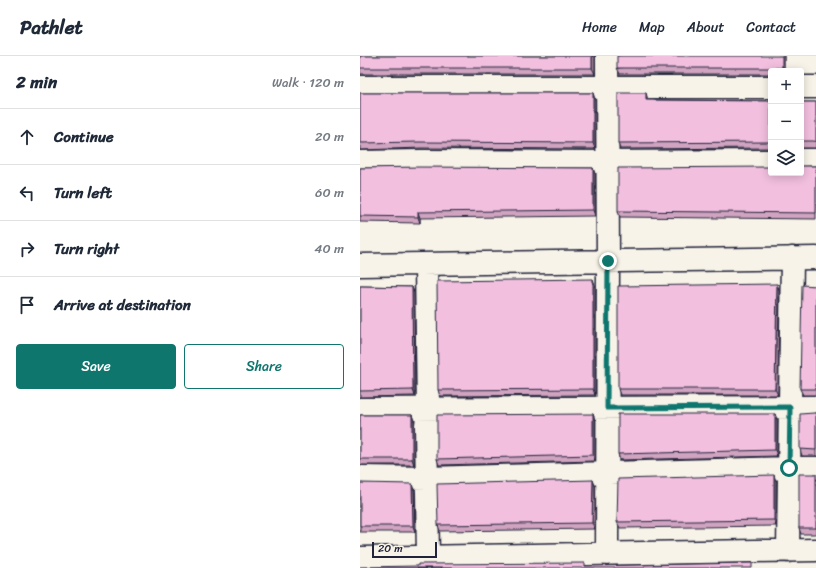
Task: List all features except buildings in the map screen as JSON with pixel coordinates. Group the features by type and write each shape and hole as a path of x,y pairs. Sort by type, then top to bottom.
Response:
{"street":[{"path":"606,56 608,261 606,554"},
{"path":"360,87 768,87"},
{"path":"804,87 816,87"},
{"path":"804,160 816,160"},
{"path":"360,162 768,161"},
{"path":"788,551 792,258"},
{"path":"360,265 816,258"},
{"path":"426,264 428,557"},
{"path":"360,409 816,407"},
{"path":"360,477 427,478 816,468"},
{"path":"360,558 816,550"}],"route":[{"path":"608,261 607,408 790,407 789,468"}]}
